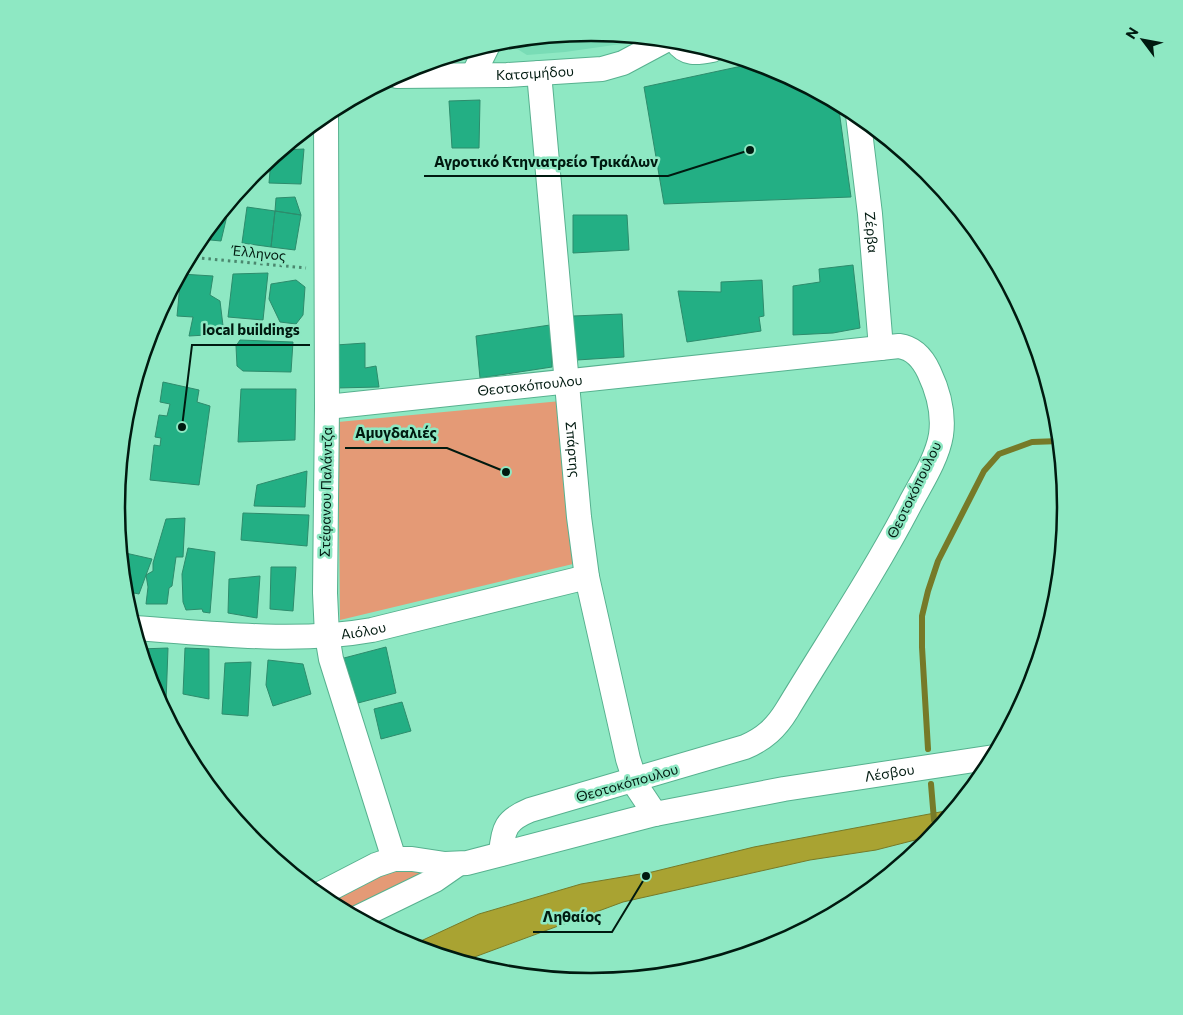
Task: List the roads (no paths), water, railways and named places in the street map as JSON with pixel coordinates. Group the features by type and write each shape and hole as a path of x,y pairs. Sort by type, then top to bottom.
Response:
{"street":[{"name":"Κατσιμήδου","path":"416,76 538,73 602,69 623,63 656,46"},
{"path":"473,75 483,54"},
{"name":"Σπάρτης","path":"538,73 579,517 587,577 634,781 655,814"},
{"name":"Στέφανου Παλάντζα","path":"326,124 327,407 325,593 327,635 331,659 394,859"},
{"name":"Ζέρβα","path":"859,126 870,214 881,348"},
{"name":"Θεοτοκόπουλου","path":"327,407 904,347 912,350 919,357 927,368 934,384 940,402 942,420 941,434 932,458 891,538 787,710 772,731 760,740 745,747 530,810 516,816 509,822 503,834 501,854"},
{"name":"Αιόλου","path":"141,628 260,636 327,635 372,630 587,577"},
{"name":"Λέσβου","path":"458,864 655,814 784,789 984,760"},
{"path":"326,891 376,865 394,859 458,864"},
{"path":"364,914 434,880 458,864"}],"waterway":[{"path":"928,749 922,616 938,561 984,471 999,454 1032,442 1053,441"},
{"path":"931,784 934,820"}],"place":[{"name":"Αγροτικό Κτηνιατρείο Τρικάλων","path":"750,150"},
{"name":"local buildings","path":"182,427"},
{"name":"Αμυγδαλιές","path":"506,472"},
{"name":"Ληθαίος","path":"646,876"}]}
